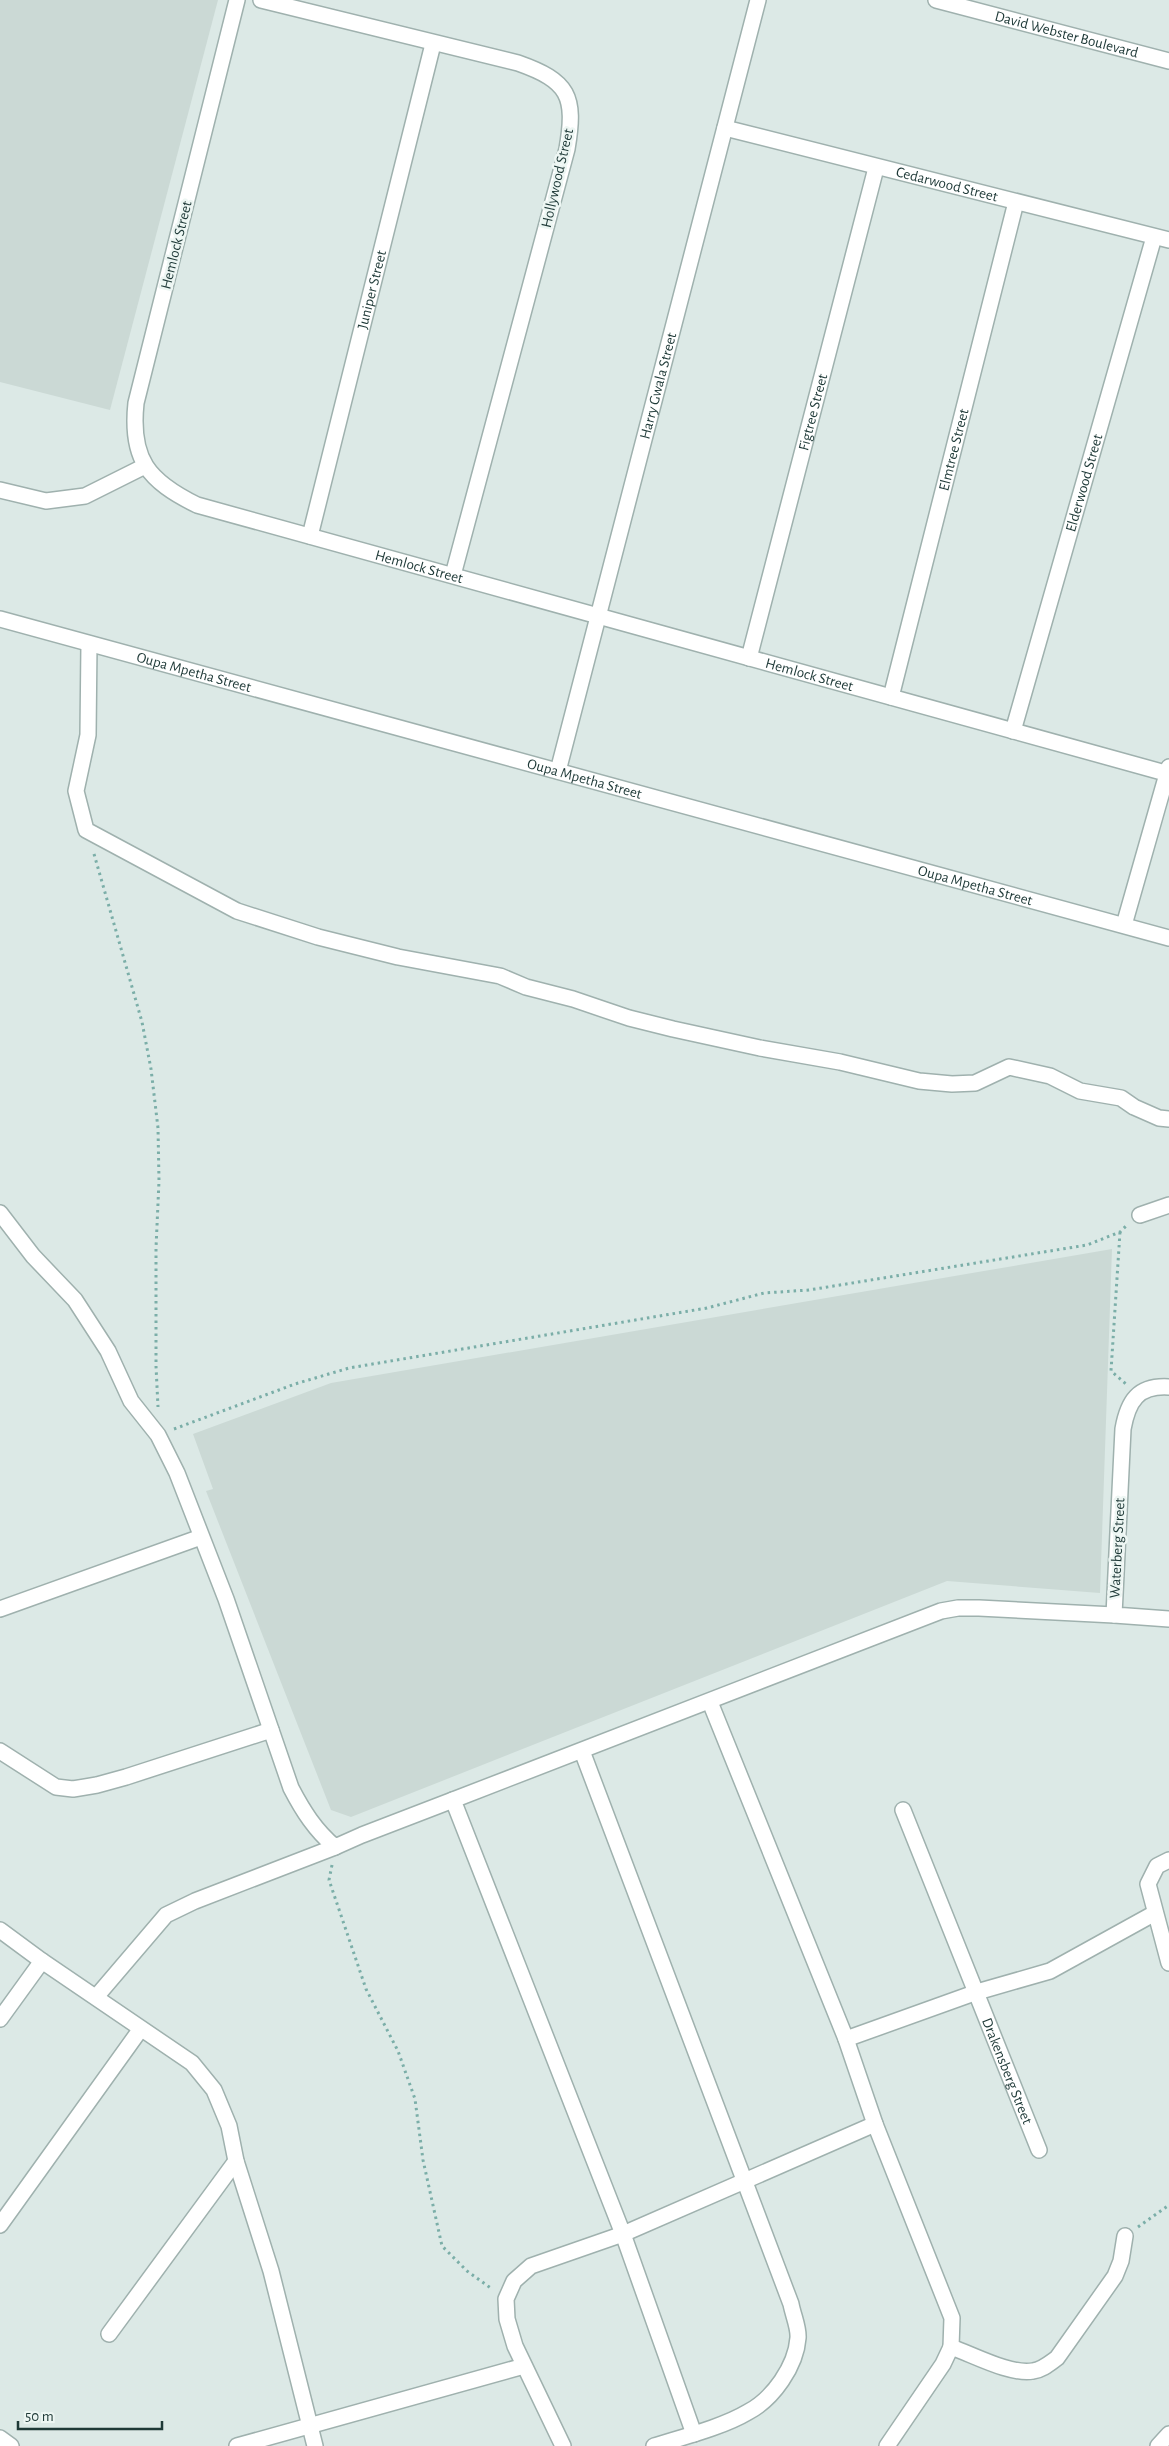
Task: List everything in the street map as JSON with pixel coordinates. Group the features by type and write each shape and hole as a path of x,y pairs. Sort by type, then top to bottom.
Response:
{"street":[{"name":"Hemlock Street","path":"237,0 136,403 135,433 137,450 145,466 175,494 197,505 1013,731 1168,771"},
{"name":"Hollywood Street","path":"261,0 433,44 518,63 552,77 565,91 570,108 571,127 567,149 453,576"},
{"name":"Harry Gwala Street","path":"558,771 758,0"},
{"name":"David Webster Boulevard","path":"936,0 1169,61"},
{"name":"Juniper Street","path":"310,536 433,44"},
{"name":"Cedarwood Street","path":"724,128 876,168 1162,238"},
{"name":"Figtree Street","path":"749,658 876,168"},
{"name":"Elmtree Street","path":"891,697 1016,202"},
{"name":"Elderwood Street","path":"1013,731 1162,238"},
{"path":"0,490 46,501 84,496 145,466"},
{"name":"Oupa Mpetha Street","path":"0,619 1169,938"},
{"path":"89,644 88,735 76,791 86,830 237,911 318,937 398,957 500,976 526,987 672,1029 760,1048 840,1062 919,1081 952,1084 975,1083 1009,1067 1017,1068 1050,1076 1080,1091 1121,1098 1134,1108 1159,1118 1169,1119"},
{"path":"1124,925 1168,771"},
{"path":"1140,1215 1169,1205"},
{"path":"0,1212 33,1256 75,1300 108,1351 130,1401 158,1435 176,1473 226,1599 291,1788 303,1813 321,1835 336,1847"},
{"path":"1139,1395 1144,1390 1169,1387"},
{"name":"Waterberg Street","path":"1139,1395 1126,1412 1123,1429 1114,1615 1167,1619"},
{"path":"0,1609 201,1537"},
{"path":"96,1997 166,1915 195,1901 710,1702 919,1618 950,1610 979,1608 1114,1615"},
{"path":"710,1702 846,2038 875,2124 952,2318 951,2346 944,2364 887,2446"},
{"path":"0,1751 56,1786 72,1789 97,1785 126,1777 271,1730"},
{"path":"582,1750 791,2304 798,2337 794,2358 780,2385 749,2412 694,2434 654,2446"},
{"path":"454,1800 623,2234 694,2434"},
{"name":"Drakensberg Street","path":"903,1810 1040,2150"},
{"path":"1163,1863 1148,1884 1169,1963"},
{"path":"846,2038 977,1992 1050,1970 1155,1913"},
{"path":"0,1930 140,2030 192,2063 214,2090 229,2126 236,2161 270,2271 315,2446"},
{"path":"0,2019 42,1961"},
{"path":"0,2225 140,2030"},
{"path":"563,2446 515,2346 507,2319 506,2299 514,2281 531,2266 623,2234 875,2124"},
{"path":"108,2334 236,2161"},
{"path":"951,2346 1014,2371 1035,2371 1046,2366 1057,2358 1115,2276 1121,2261 1126,2236"},
{"path":"237,2446 524,2366"},
{"path":"1158,2446 1169,2434"},
{"path":"0,2438 11,2446"}],"path":[{"path":"86,830 142,1022 151,1069 158,1128 159,1181 156,1248 158,1435 295,1384 348,1368 707,1308 764,1293 809,1290 1087,1245 1120,1232 1140,1215"},
{"path":"1120,1232 1111,1371 1139,1395"},
{"path":"336,1847 330,1880 366,1989 398,2051 415,2099 423,2160 442,2246 468,2271 506,2299"},
{"path":"1126,2236 1169,2204"}],"shaded area":[{"path":"0,0 218,0 110,410 0,382"},
{"path":"1112,1249 1100,1593 947,1581 351,1817 331,1810 206,1491 213,1489 193,1434 331,1383"}]}
